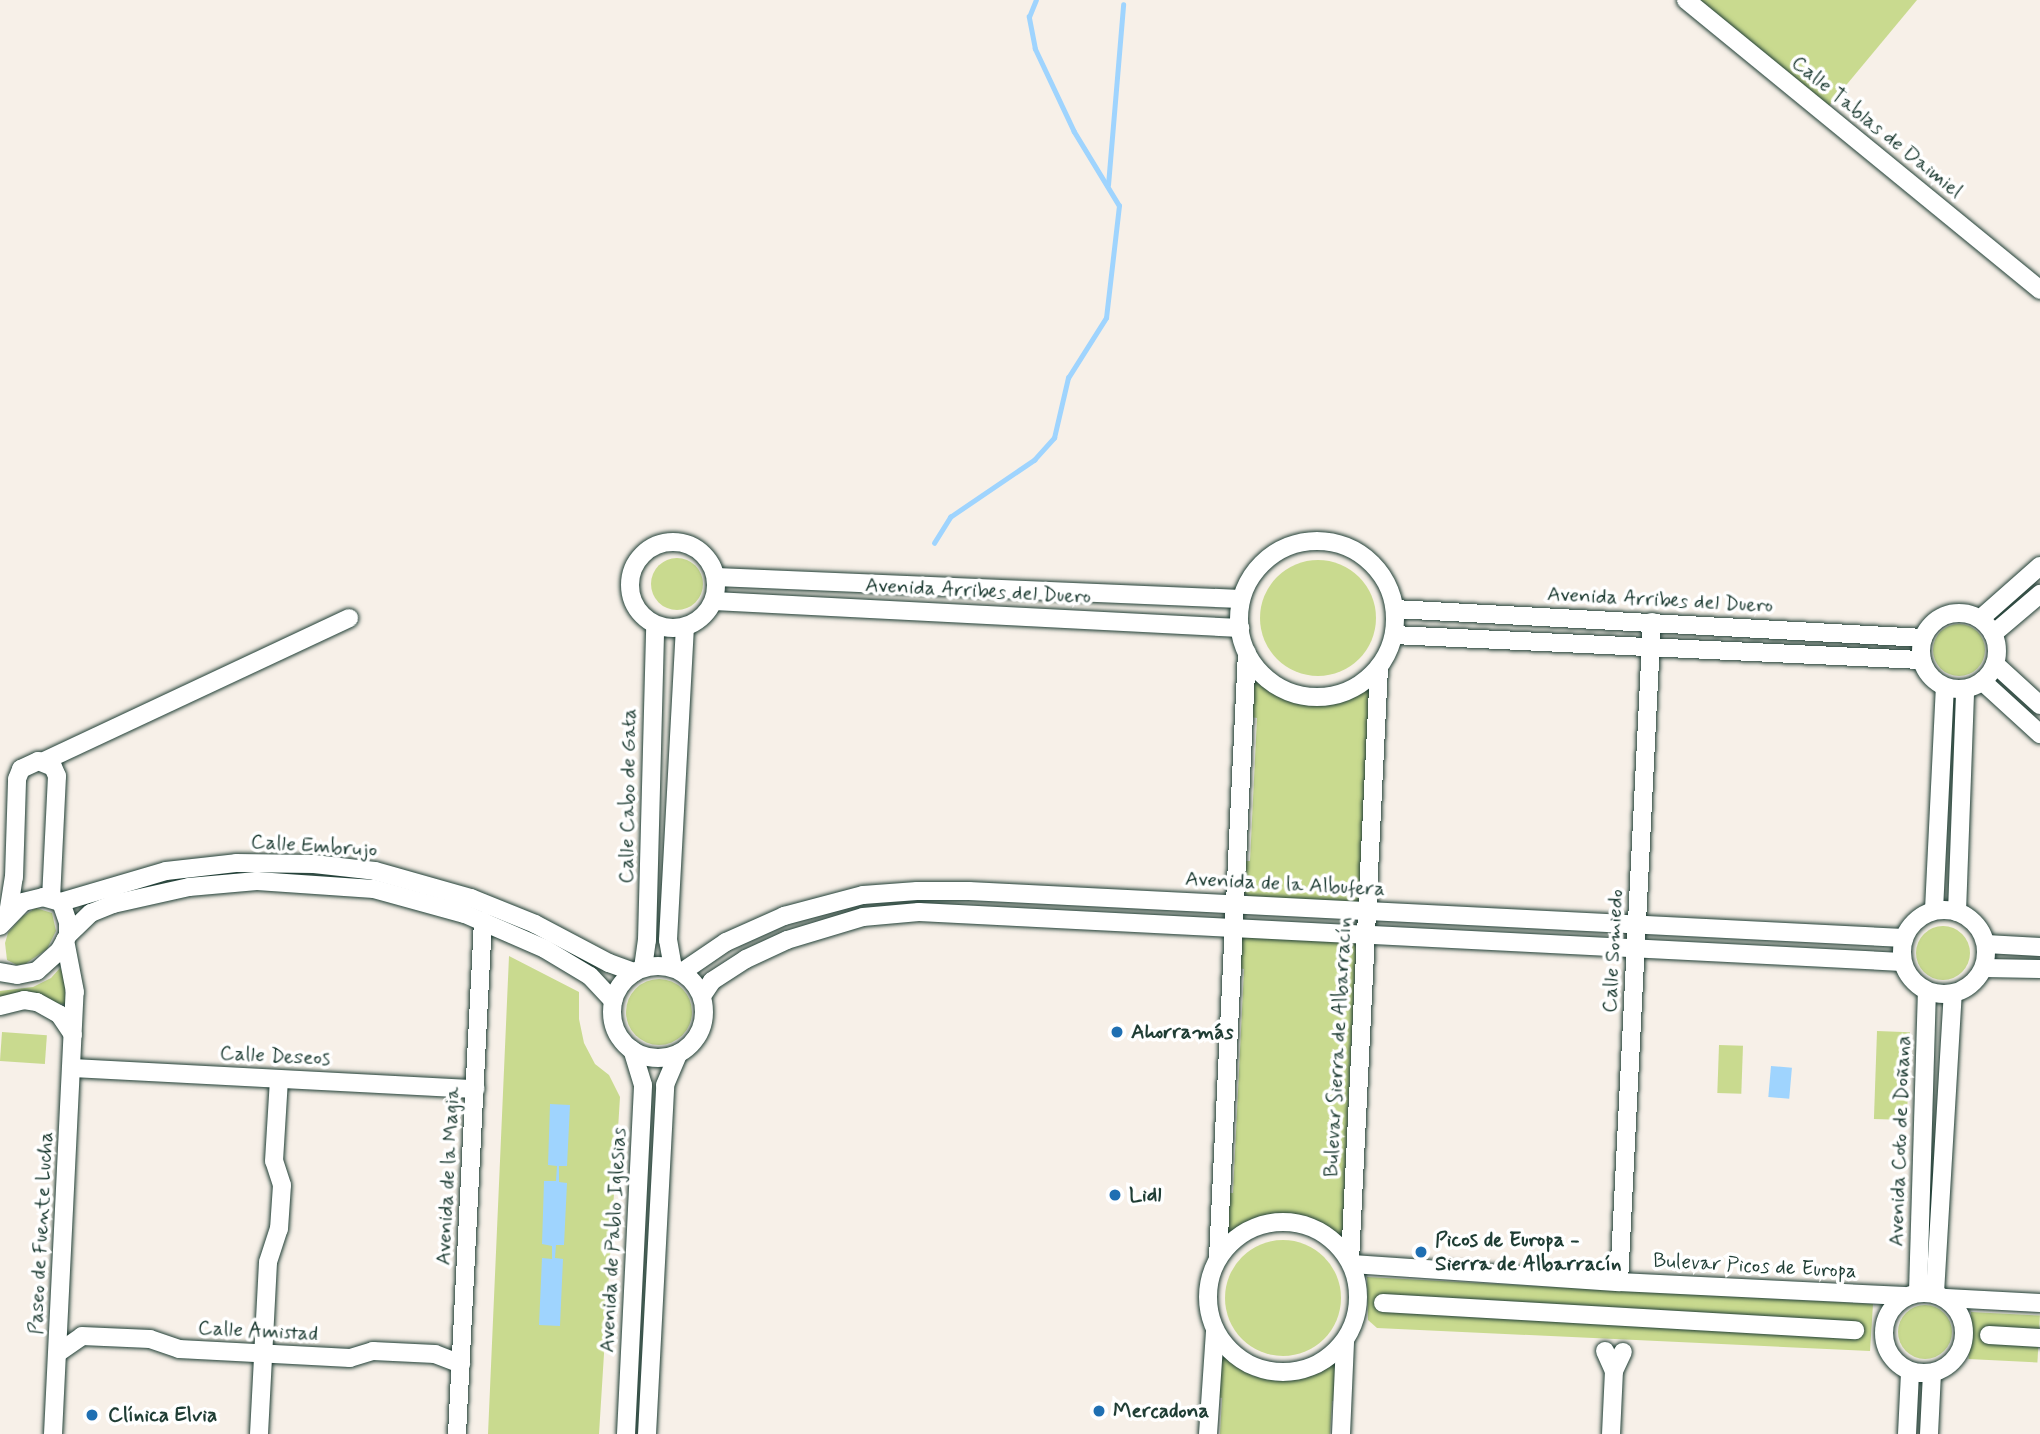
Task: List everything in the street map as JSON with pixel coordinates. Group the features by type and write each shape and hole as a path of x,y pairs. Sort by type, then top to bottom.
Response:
{"street":[{"name":"Calle Tablas de Daimiel","path":"1686,0 2040,290"},
{"path":"1208,1434 1215,1330 1207,1296 1218,1258 1247,653 1240,628 1241,599 1252,574 1271,555 1295,544 1322,541 1348,547 1371,561 1387,583 1395,609 1394,635 1378,667 1359,684 1335,695 1309,696 1284,689 1273,682 1263,674 1247,653"},
{"path":"674,542 689,545 702,552 716,577 714,601 698,622 675,629 654,625 642,616 630,590 631,575 636,562 647,551 660,544 674,542"},
{"path":"1980,619 2040,566"},
{"name":"Avenida Arribes del Duero","path":"716,577 1241,599"},
{"path":"1993,634 2040,594"},
{"name":"Avenida Arribes del Duero","path":"714,601 1240,628"},
{"name":"Avenida Arribes del Duero","path":"1395,609 1923,638"},
{"path":"1969,614 1980,619 1993,634 1997,654 1995,664 1982,681 1965,689 1945,687 1934,681 1922,660 1923,638 1936,620 1947,615 1969,614"},
{"path":"4,920 14,877 17,779 29,763 44,761 349,618"},
{"name":"Calle Somiedo","path":"1619,1282 1653,622"},
{"name":"Calle Cabo de Gata","path":"638,970 647,940 654,625"},
{"path":"678,970 668,940 685,627"},
{"path":"1394,635 1922,660"},
{"path":"1995,664 2040,705"},
{"name":"Bulevar Sierra de Albarracín","path":"1351,1263 1378,667"},
{"path":"1982,681 2040,734"},
{"path":"1934,911 1945,687"},
{"path":"1958,912 1965,689"},
{"name":"Paseo de Fuente Lucha","path":"44,761 53,767 57,776 56,900 68,922 66,937 75,992 53,1434"},
{"name":"Calle Embrujo","path":"4,920 23,902 56,900 166,871 236,863 314,864 375,871 471,898 535,924 609,963 638,970"},
{"name":"Calle Embrujo","path":"0,972 17,975 37,971 59,951 66,937 91,913 113,904 189,887 257,881 374,890 484,921 545,949 590,976 612,1000"},
{"name":"Avenida de la Albufera","path":"678,970 726,942 784,916 863,895 969,891 1904,938"},
{"path":"1934,911 1958,912 1976,924 1986,944 1984,968 1966,989 1953,994 1927,991 1907,975 1902,962 1904,938 1911,925 1934,911"},
{"path":"702,996 712,981 746,959 787,940 863,917 919,912 968,912 1902,962"},
{"name":"Avenida de la Magia","path":"457,1434 484,921"},
{"path":"1986,944 2040,947"},
{"path":"658,965 678,970 694,982 702,996 703,1023 698,1036 678,1054 655,1058 632,1050 614,1028 612,1000 617,989 638,970 658,965"},
{"path":"1984,968 2040,969"},
{"name":"Avenida Coto de Doñana","path":"1926,1294 1927,991"},
{"name":"Avenida Coto de Doñana","path":"1926,1294 1953,994"},
{"path":"0,1006 24,1000 48,1006 59,1014 73,1035"},
{"name":"Avenida de Pablo Iglesias","path":"626,1434 643,1085 632,1050"},
{"name":"Avenida de Pablo Iglesias","path":"647,1434 665,1085 678,1054"},
{"name":"Calle Deseos","path":"72,1068 475,1089"},
{"path":"259,1434 268,1262 279,1229 282,1185 274,1161 279,1079"},
{"path":"1218,1258 1233,1241 1252,1228 1285,1222 1318,1230 1337,1243 1351,1263 1359,1294 1358,1309 1345,1341 1341,1434"},
{"name":"Bulevar Picos de Europa","path":"1351,1263 1619,1282 1926,1294 2040,1303"},
{"path":"1926,1294 1962,1317 1963,1347 1946,1367 1932,1373 1910,1372 1898,1365 1885,1348 1882,1330 1889,1310 1926,1294"},
{"path":"1383,1303 1855,1330"},
{"path":"1215,1330 1227,1348 1245,1362 1266,1371 1288,1373 1320,1363 1345,1341"},
{"path":"1989,1335 2040,1338"},
{"name":"Calle Amistad","path":"58,1353 82,1336 150,1339 179,1349 264,1354 350,1358 373,1351 435,1354 461,1364"},
{"path":"1611,1434 1614,1351"},
{"path":"1907,1434 1910,1372"},
{"path":"1929,1434 1932,1373"}],"green space":[{"path":"1700,0 1917,0 1828,107"},
{"path":"677,558 687,560 695,566 701,574 701,594 695,602 687,608 677,610 667,608 659,602 653,594 651,584 653,574 659,566 667,560"},
{"path":"1318,560 1340,565 1359,577 1371,596 1376,618 1371,640 1359,659 1340,671 1318,676 1296,671 1277,659 1265,640 1260,618 1265,596 1277,577 1296,565"},
{"path":"1959,624 1978,631 1985,650 1978,669 1959,676 1940,669 1933,650 1940,631"},
{"path":"1253,671 1285,694 1308,701 1337,698 1363,688 1373,678 1360,902 1248,896 1243,892 1245,861 1250,861 1257,718 1250,717"},
{"path":"36,908 52,913 56,931 47,949 25,964 17,965 7,960 5,943 8,933 23,916"},
{"path":"1948,926 1958,930 1966,938 1970,953 1966,968 1958,976 1938,980 1928,976 1920,968 1916,948 1920,938 1928,930"},
{"path":"1241,935 1363,940 1355,973 1344,1198 1347,1200 1346,1244 1322,1225 1289,1215 1257,1219 1224,1239 1226,1193 1233,1193 1244,969 1238,968"},
{"path":"509,956 579,992 579,1019 584,1043 595,1064 609,1075 620,1097 599,1434 488,1434"},
{"path":"60,968 65,976 65,1004 0,999 0,991 33,987 51,978"},
{"path":"653,979 665,979 677,984 687,994 692,1012 690,1025 677,1040 665,1045 653,1045 641,1040 631,1030 626,1018 626,1006 631,994 641,984"},
{"path":"1877,1031 1910,1032 1907,1120 1874,1119"},
{"path":"2,1032 47,1035 45,1064 0,1061"},
{"path":"1719,1045 1743,1046 1741,1094 1717,1093"},
{"path":"1283,1240 1305,1244 1324,1257 1337,1276 1341,1298 1337,1320 1324,1339 1305,1352 1283,1356 1261,1352 1242,1339 1229,1320 1225,1298 1229,1276 1242,1257 1261,1244"},
{"path":"1367,1277 1873,1304 1870,1351 1377,1328 1368,1320"},
{"path":"1925,1305 1944,1313 1952,1332 1944,1351 1925,1359 1906,1351 1898,1332 1906,1313"},
{"path":"1971,1312 2040,1316 2037,1363 1969,1359"},
{"path":"1218,1350 1229,1361 1253,1376 1279,1381 1310,1376 1339,1357 1337,1401 1332,1401 1330,1434 1220,1434 1222,1398 1216,1397"}],"water":[{"path":"1771,1066 1792,1068 1789,1099 1768,1097"},
{"path":"550,1104 570,1105 567,1166 559,1166 559,1182 567,1183 564,1245 556,1245 555,1258 563,1259 560,1326 539,1325 542,1258 552,1259 552,1246 542,1244 544,1181 556,1181 557,1166 548,1165"}],"waterway":[{"path":"934,543 950,517 1034,460 1054,438 1068,378 1106,318 1119,206 1074,132 1035,49 1029,17 1036,0"},
{"path":"1108,185 1123,5"}],"place":[{"name":"Ahorramás","path":"1117,1032"},
{"name":"Lidl","path":"1115,1195"},
{"name":"Picos de Europa - Sierra de Albarracín","path":"1421,1252"},
{"name":"Mercadona","path":"1099,1411"},
{"name":"Clínica Elvia","path":"92,1415"}]}
